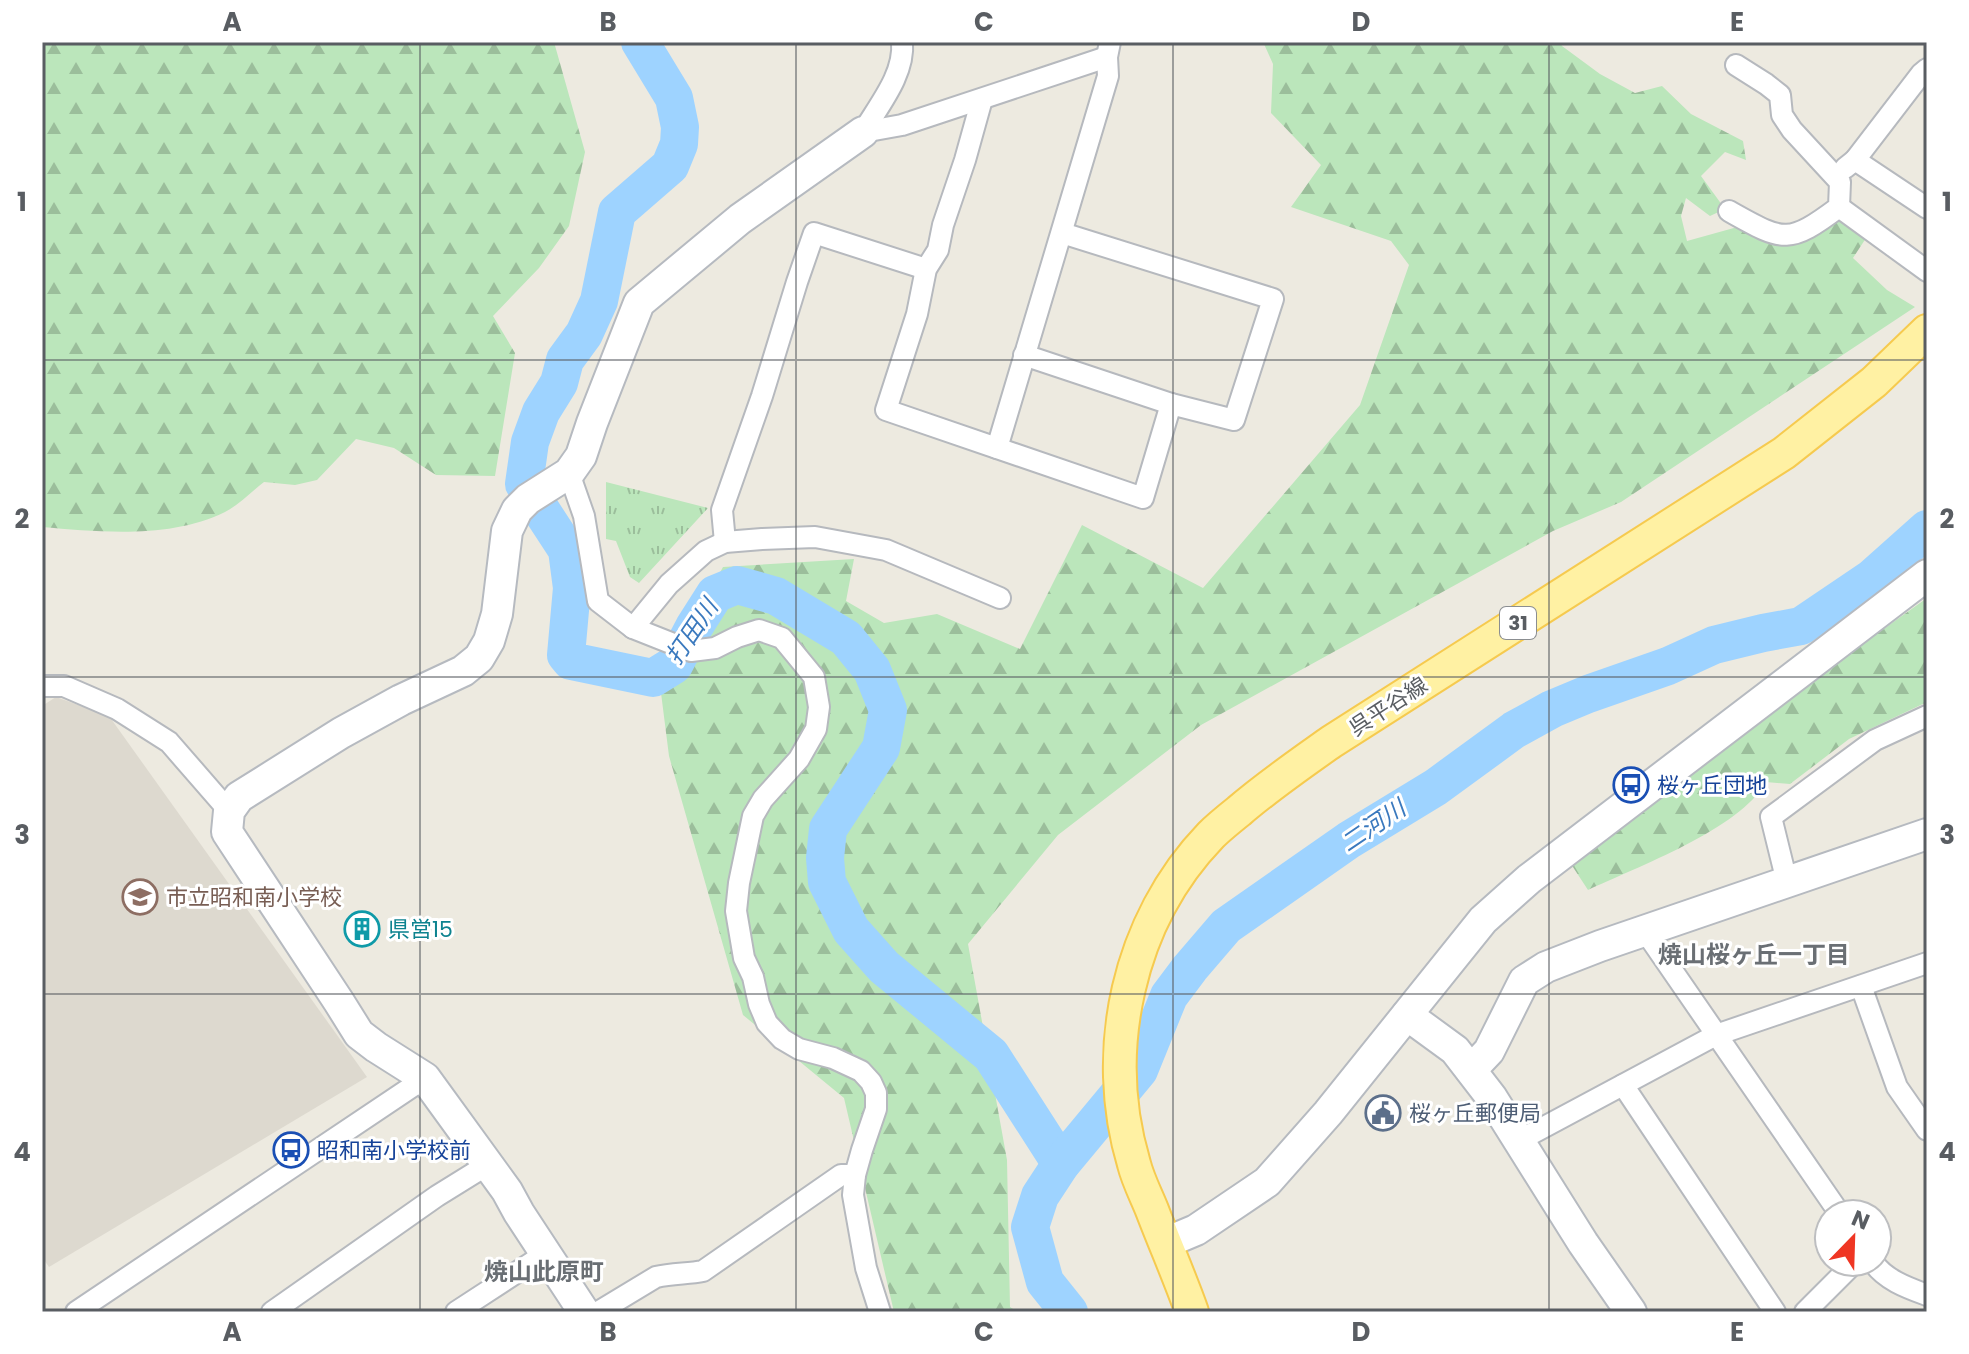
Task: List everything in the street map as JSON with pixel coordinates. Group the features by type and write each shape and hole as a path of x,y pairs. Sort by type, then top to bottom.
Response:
{"main road":[{"name":"呉平谷線","path":"1203,1310 1165,1243 1134,1166 1119,1086 1120,1039 1127,989 1142,944 1165,896 1188,863 1211,835 1263,791 1344,733 1784,453 1874,382 1927,331"}],"street":[{"path":"584,1312 507,1191 425,1078 359,1034 227,832 229,811 239,797 296,760 401,700 463,671 479,658 489,641 497,614 507,531 517,510 535,494 569,473 581,456 639,303 740,219 863,132 893,81 908,43"},
{"path":"863,132 902,125 982,99 1108,46 1108,76 997,448"},
{"path":"1736,65 1780,95 1782,115 1792,130 1840,182 1839,207"},
{"path":"1835,176 1855,160 1927,69"},
{"path":"982,99 938,250 926,269 917,314 886,410 1143,498 1171,404"},
{"path":"1855,160 1927,208"},
{"path":"1729,211 1784,236 1801,232 1839,207"},
{"path":"1839,207 1924,262"},
{"path":"725,542 722,510 814,233 926,269"},
{"path":"1024,355 1171,404 1234,420 1273,299 1062,233"},
{"path":"569,473 584,516 598,601 633,628 683,648 715,648 759,630 782,638 814,677 819,707 816,729 799,759 763,799 753,816 736,911 744,958 767,1023 782,1039 799,1049 833,1058 861,1071 876,1093 876,1109 855,1175 853,1195 866,1268 880,1312"},
{"path":"633,628 669,584 706,551 725,542 815,537 875,547 1000,598"},
{"path":"1165,1243 1196,1230 1267,1182 1328,1113 1483,920 1529,879 1927,575"},
{"path":"42,686 64,686 117,709 169,742 229,811"},
{"path":"1787,882 1771,817 1875,740 1927,716"},
{"path":"1471,1070 1489,1051 1524,981 1546,967 1787,882 1926,837"},
{"path":"1645,931 1829,1198"},
{"path":"1520,1140 1716,1035 1927,963"},
{"path":"1861,986 1897,1087 1927,1130"},
{"path":"1407,1015 1455,1050 1471,1070 1631,1312"},
{"path":"76,1312 425,1078"},
{"path":"1623,1085 1775,1312"},
{"path":"272,1312 437,1196 487,1165"},
{"path":"598,1312 656,1277 703,1271 841,1175 855,1175"},
{"path":"456,1312 545,1254"},
{"path":"1805,1312 1839,1278"},
{"path":"1891,1278 1927,1295"}],"shaded area":[{"name":"市立昭和南小学校","path":"56,697 109,716 367,1077 49,1267 42,1257 42,706"}],"green space":[{"path":"42,42 554,42 585,152 569,226 539,268 493,316 515,353 495,476 436,475 394,448 356,439 317,480 295,485 264,482 230,509 204,521 135,532 42,527"},
{"path":"1560,42 1600,74 1635,93 1662,86 1691,114 1743,141 1746,160 1725,152 1701,176 1725,209 1710,216 1686,198 1681,216 1687,241 1741,226 1783,245 1809,236 1843,215 1868,235 1853,258 1887,290 1915,307 1621,502 1553,531 1201,725 1058,835 968,944 1007,1160 1010,1307 1018,1312 894,1312 844,1098 743,1015 669,756 660,685 723,567 854,559 846,601 884,623 937,614 1020,649 1082,525 1203,588 1360,405 1409,265 1391,241 1291,207 1321,165 1271,113 1273,64 1264,44"},
{"path":"606,482 708,508 639,583 630,577 616,541 606,539"},
{"path":"1927,598 1927,702 1849,739 1790,784 1766,782 1753,799 1734,815 1686,845 1588,890 1569,861"}],"waterway":[{"name":"打田川","path":"640,42 674,98 680,127 679,144 670,166 617,212 599,301 584,334 565,360 559,383 541,412 530,442 524,484 567,550 572,588 566,655 571,661 653,678 674,665 715,594 737,585 776,596 846,638 872,670 888,710 881,748 828,829 825,858 827,882 851,930 884,967 991,1055 1061,1164"},
{"name":"二河川","path":"1069,1312 1045,1282 1030,1227 1040,1196 1061,1164 1139,1070 1169,996 1226,926 1349,840 1436,787 1514,730 1552,709 1668,666 1714,645 1801,626 1872,578 1927,529"}],"place":[{"name":"桜ヶ丘団地","path":"1631,785"},
{"name":"市立昭和南小学校","path":"140,897"},
{"name":"県営15","path":"362,929"},
{"name":"桜ヶ丘郵便局","path":"1383,1113"},
{"name":"昭和南小学校前","path":"291,1150"}],"district":[{"name":"焼山桜ヶ丘一丁目","path":"1754,955"},
{"name":"焼山此原町","path":"544,1272"}]}
